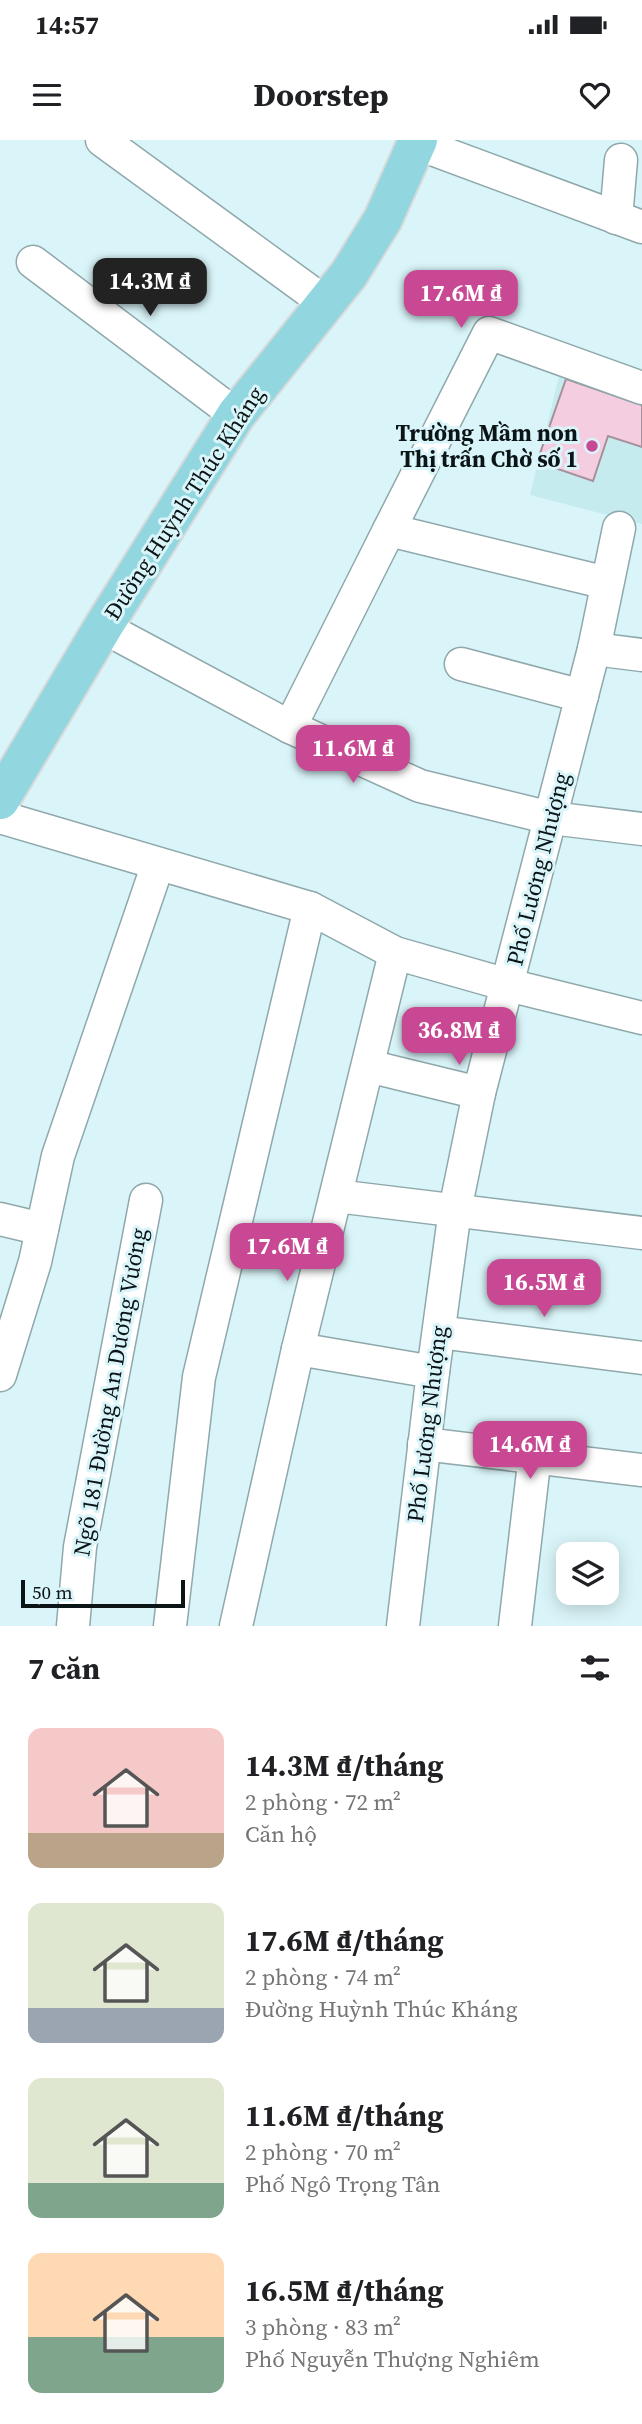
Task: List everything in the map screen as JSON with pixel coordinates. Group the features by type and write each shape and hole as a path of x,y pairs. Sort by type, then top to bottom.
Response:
{"main road":[{"name":"Đường Huỳnh Thúc Kháng","path":"0,800 103,627 236,415 349,274 383,219 416,141"}],"street":[{"path":"102,140 327,304"},
{"path":"416,141 629,223 621,160"},
{"path":"33,262 236,415"},
{"path":"290,727 489,333 642,388"},
{"name":"Phố Lương Nhượng","path":"403,1626 432,1373 455,1210 479,1093 594,649 620,528"},
{"path":"389,530 607,583"},
{"path":"103,627 290,727 420,786 551,818 642,829"},
{"path":"594,649 642,655"},
{"path":"461,664 582,696"},
{"path":"0,817 310,908 395,953 508,985 642,1018"},
{"path":"0,1375 35,1262 58,1156 158,864"},
{"path":"170,1626 199,1377 310,908"},
{"path":"236,1626 298,1349 395,953"},
{"path":"368,1066 479,1093"},
{"path":"336,1196 642,1233"},
{"name":"Ngõ 181 Đường An Dương Vương","path":"73,1626 80,1547 146,1200"},
{"path":"0,1219 42,1229"},
{"path":"439,1332 642,1358"},
{"path":"298,1349 432,1373"},
{"path":"424,1444 642,1469"},
{"path":"516,1626 535,1455"}],"shaded area":[{"name":"Trường Mầm non Thị trấn Chờ số 1","path":"561,368 642,397 642,524 530,495"}],"building":[{"path":"566,379 642,405 642,447 608,436 593,481 537,462"}],"place":[{"name":"Trường Mầm non Thị trấn Chờ số 1","path":"592,446"}]}
